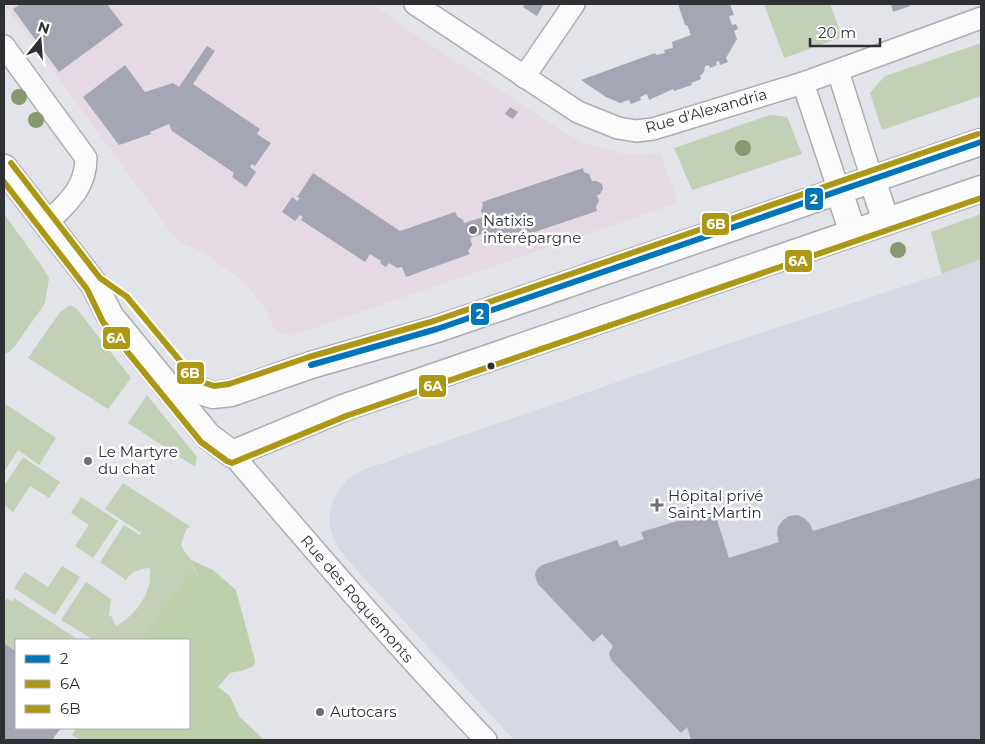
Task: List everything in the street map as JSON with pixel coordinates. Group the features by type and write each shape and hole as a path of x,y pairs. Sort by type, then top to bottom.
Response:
{"street":[{"name":"Rue d'Alexandria","path":"415,4 578,112 618,128 636,131 653,129 803,83 981,18"},
{"path":"524,77 574,4"},
{"path":"4,46 86,158 83,178 74,196 46,224"},
{"path":"838,71 886,222"},
{"path":"803,83 853,233"},
{"path":"191,388 213,395 232,393 311,365 437,329 981,142"},
{"path":"4,168 94,284 110,316 208,436 232,454"},
{"path":"232,454 343,408 981,189"},
{"path":"94,284 121,302 191,388 221,425 232,454"},
{"name":"Rue des Roquemonts","path":"232,454 374,618 486,740"}],"shaded area":[{"path":"4,4 372,4 557,128 582,142 620,153 641,155 660,152 678,203 291,336 275,331 261,303 239,278 203,252 178,242"},
{"name":"Hôpital privé Saint-Martin","path":"981,259 981,740 514,740 354,567 334,541 329,521 334,498 349,478 360,471 727,344 942,274"}],"green space":[{"path":"764,4 830,4 842,37 784,58"},
{"path":"981,43 981,96 882,130 870,93 885,76"},
{"path":"770,115 787,117 802,154 692,190 674,148"},
{"path":"4,214 49,278 45,303 15,346 4,354"},
{"path":"981,214 981,259 942,274 931,232"},
{"path":"70,305 77,309 131,378 108,409 28,358 60,312"},
{"path":"147,395 197,457 195,467 128,423"},
{"path":"4,403 56,438 39,465 18,450 4,472"},
{"path":"23,457 60,482 49,498 30,486 13,512 4,505 4,486"},
{"path":"123,483 191,527 186,529 181,545 191,560 198,577 184,580 140,639 90,639 61,620 86,582 111,599 109,616 111,616 116,626 137,609 147,591 150,568 136,571 126,580 100,562 124,525 140,535 141,533 105,509"},
{"path":"81,497 118,521 93,558 75,546 89,525 71,513"},
{"path":"191,560 213,570 236,590 255,661 254,666 230,673 218,687 230,696 239,716 264,740 80,740 72,735 75,729 190,729 190,639 140,639 188,575 198,576"},
{"path":"62,566 80,577 55,615 14,588 25,572 48,587"},
{"path":"7,598 12,602 14,598 77,639 15,639 15,651 4,643 4,603"}],"building":[{"path":"18,4 107,4 123,25 59,72 13,9"},
{"path":"525,4 544,4 537,16 523,7"},
{"path":"678,4 730,4 734,15 729,16 732,25 736,24 738,29 734,31 737,39 726,58 728,62 720,65 719,61 716,62 717,65 710,68 709,65 705,66 704,72 700,76 701,79 691,83 692,85 674,91 673,89 649,100 647,94 640,97 641,100 631,104 629,100 620,103 606,97 581,80 655,53 656,55 665,53 664,50 673,48 672,42 691,35 687,25 685,25"},
{"path":"891,4 909,4 910,6 893,12"},
{"path":"207,46 215,51 193,84 260,129 257,134 271,143 255,166 252,164 250,167 256,172 246,187 232,177 234,173 172,131 169,124 150,132 151,134 119,145 83,97 125,65 145,92 173,83 179,87"},
{"path":"510,107 518,112 513,119 505,114"},
{"path":"583,168 584,172 589,174 592,181 602,184 603,189 597,195 599,201 596,207 597,211 496,245 495,241 490,239 488,232 470,238 472,245 468,251 470,254 406,277 402,267 397,268 389,263 386,267 380,263 381,261 370,254 365,262 301,220 303,217 300,215 295,221 282,212 292,197 297,201 300,198 297,197 313,173 400,231 455,212 464,223 483,217 481,211 482,202"},
{"name":"Hôpital privé Saint-Martin","path":"980,478 981,740 691,740 687,727 681,733 611,660 609,653 613,646 602,634 593,642 538,584 536,579 537,569 542,565 617,540 620,547 644,539 641,532 714,510 729,558 779,542 778,527 789,516 797,515 804,518 810,524 813,531"},
{"path":"4,643 15,651 15,729 60,729 52,740 4,740"}],"transit line":[{"name":"6B","path":"11,163 100,278 127,297 196,380 214,386 229,384 309,357 434,321 978,134"},
{"name":"2","path":"311,365 437,329 981,142"},
{"name":"6A","path":"4,182 87,289 103,322 201,442 232,463 346,416 981,198"}],"place":[{"name":"Natixis interépargne","path":"473,230"},
{"name":"Le Martyre du chat","path":"88,461"},
{"name":"Hôpital privé Saint-Martin","path":"657,505"},
{"name":"Autocars","path":"320,712"}]}
